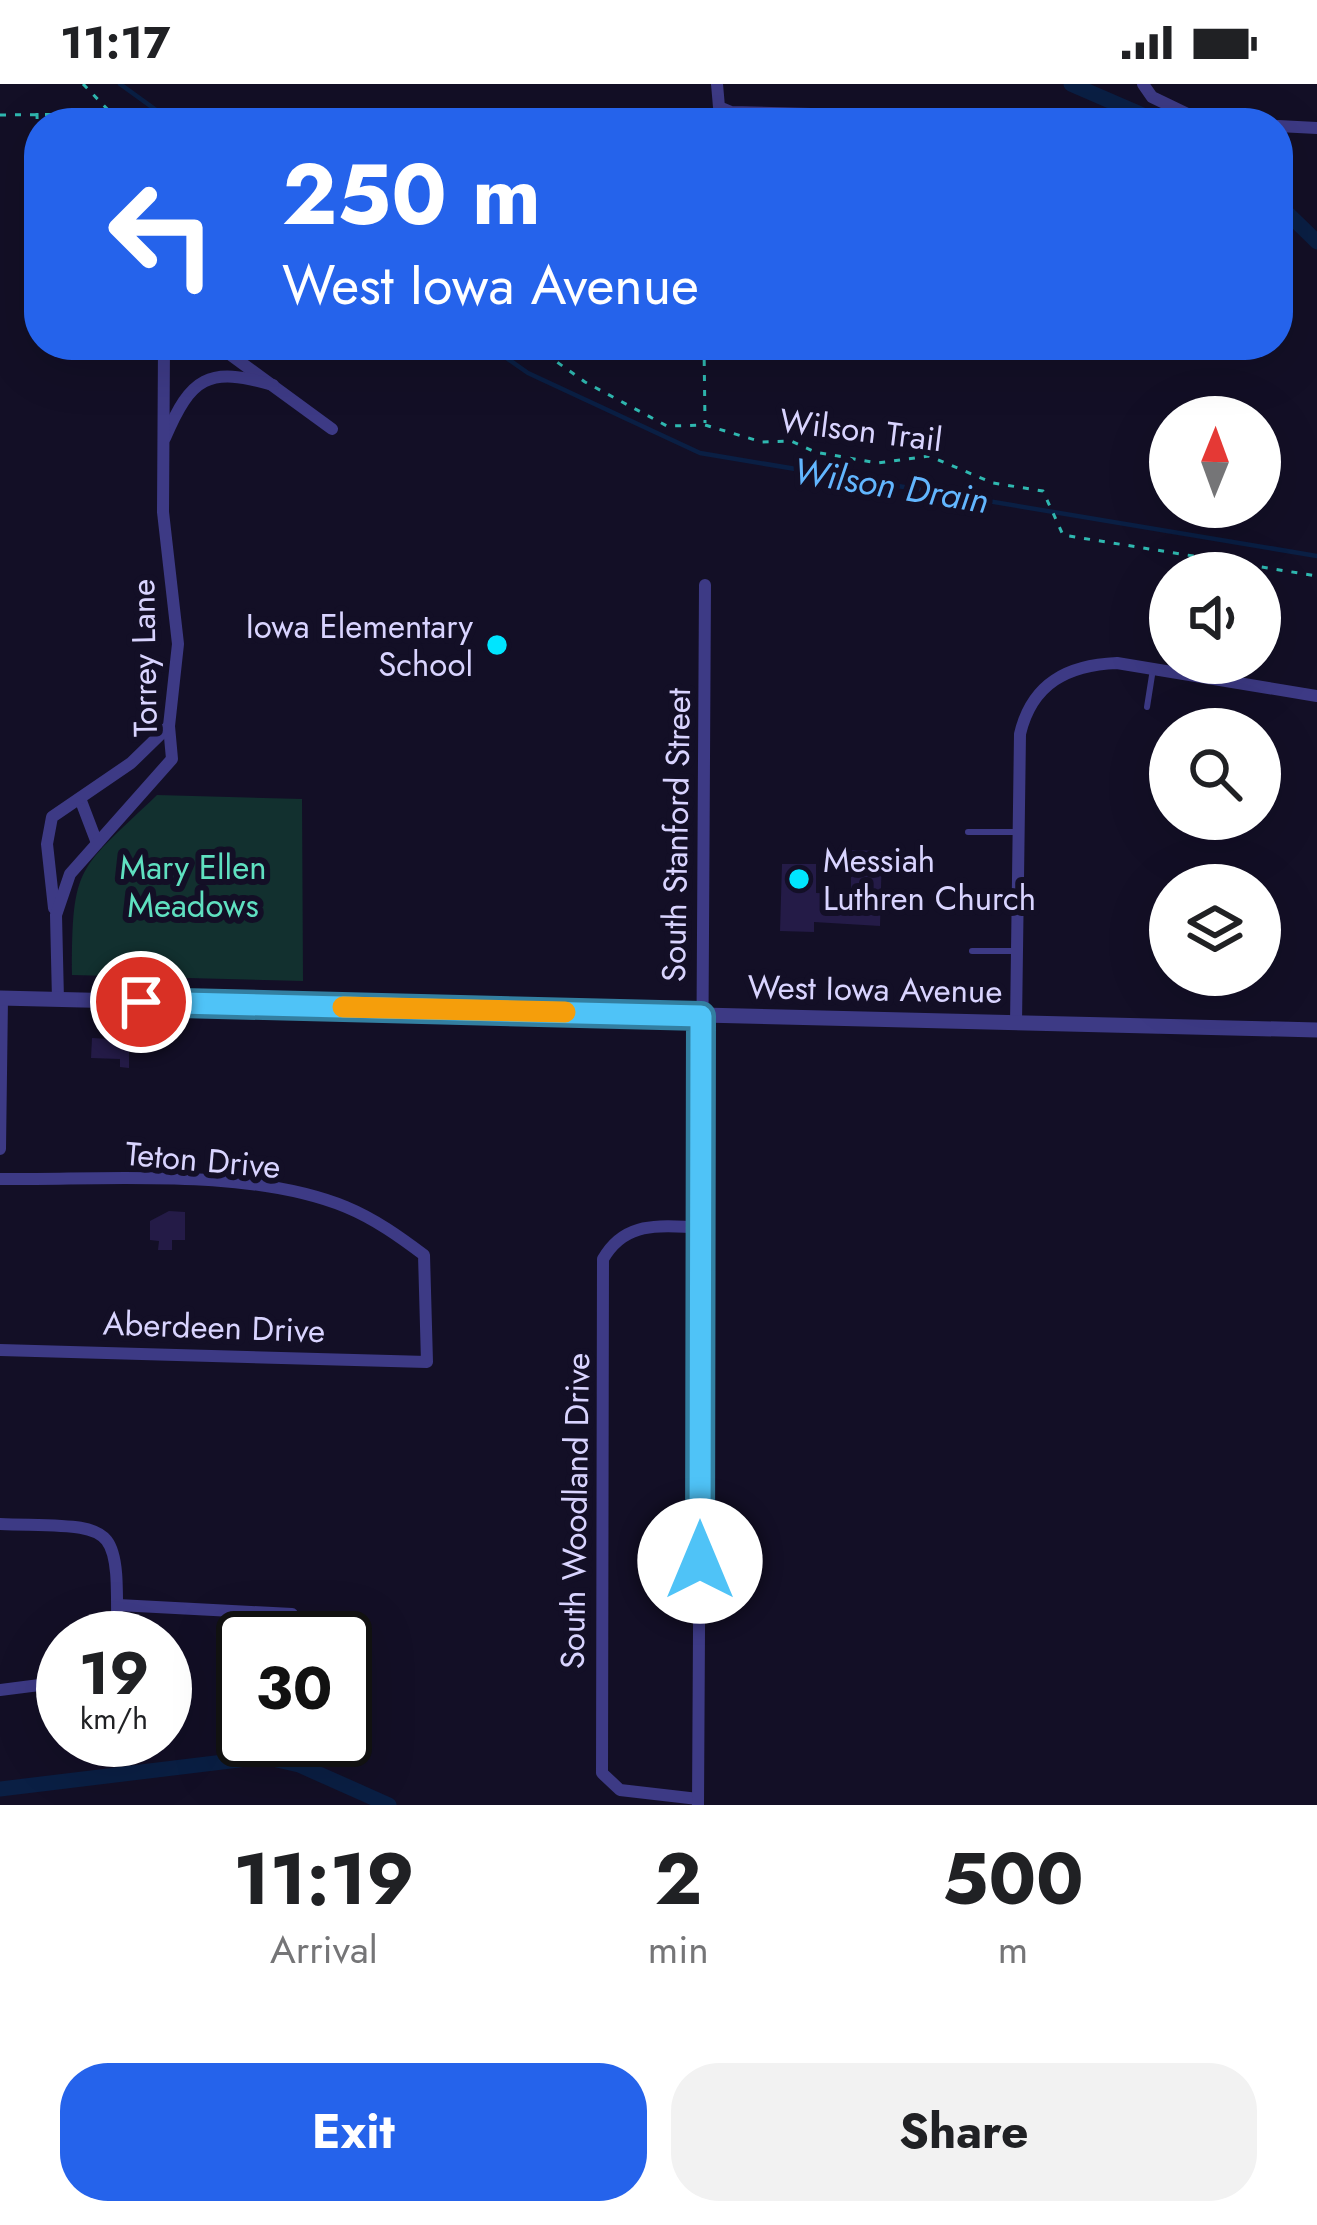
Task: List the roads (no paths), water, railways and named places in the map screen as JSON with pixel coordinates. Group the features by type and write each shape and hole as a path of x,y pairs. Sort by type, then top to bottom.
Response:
{"street":[{"path":"1143,84 1153,97 1175,108"},
{"name":"Torrey Lane","path":"58,1000 56,915 70,874 172,759 169,726 178,644 163,512 164,360"},
{"path":"237,360 332,430"},
{"path":"162,444 185,397 212,375 238,375 273,386"},
{"name":"South Stanford Street","path":"698,1802 704,585"},
{"path":"1016,1023 1020,734 1035,696 1054,678 1084,664 1149,669"},
{"path":"1246,684 1317,696"},
{"path":"56,915 48,825 169,726"},
{"path":"81,801 98,843"},
{"path":"0,1149 1,998"},
{"name":"West Iowa Avenue","path":"1,998 1317,1030"},
{"name":"Teton Drive","path":"0,1179 258,1186 344,1206 424,1255 427,1362"},
{"name":"South Woodland Drive","path":"698,1802 620,1790 602,1773 599,1648 603,1259 614,1240 637,1227 702,1227"},
{"name":"Aberdeen Drive","path":"0,1350 427,1362"},
{"path":"0,1524 94,1527 111,1537 118,1557 118,1611"},
{"path":"118,1605 234,1611"},
{"path":"0,1690 36,1685"}],"lane":[{"path":"1148,707 1151,684"},
{"path":"968,832 1020,832"},
{"path":"972,951 1017,951"}],"waterway":[{"name":"Wilson Drain","path":"120,84 153,108"},
{"path":"1071,84 1126,108"},
{"path":"1293,219 1317,242"},
{"name":"Wilson Drain","path":"509,360 700,453 1317,556"},
{"path":"0,1789 264,1757 299,1765 389,1805"}],"place":[{"name":"Iowa Elementary School","path":"497,645"},
{"name":"Messiah Luthren Church","path":"799,879"}],"park label":[{"name":"Mary Ellen Meadows","path":"193,886"}]}
